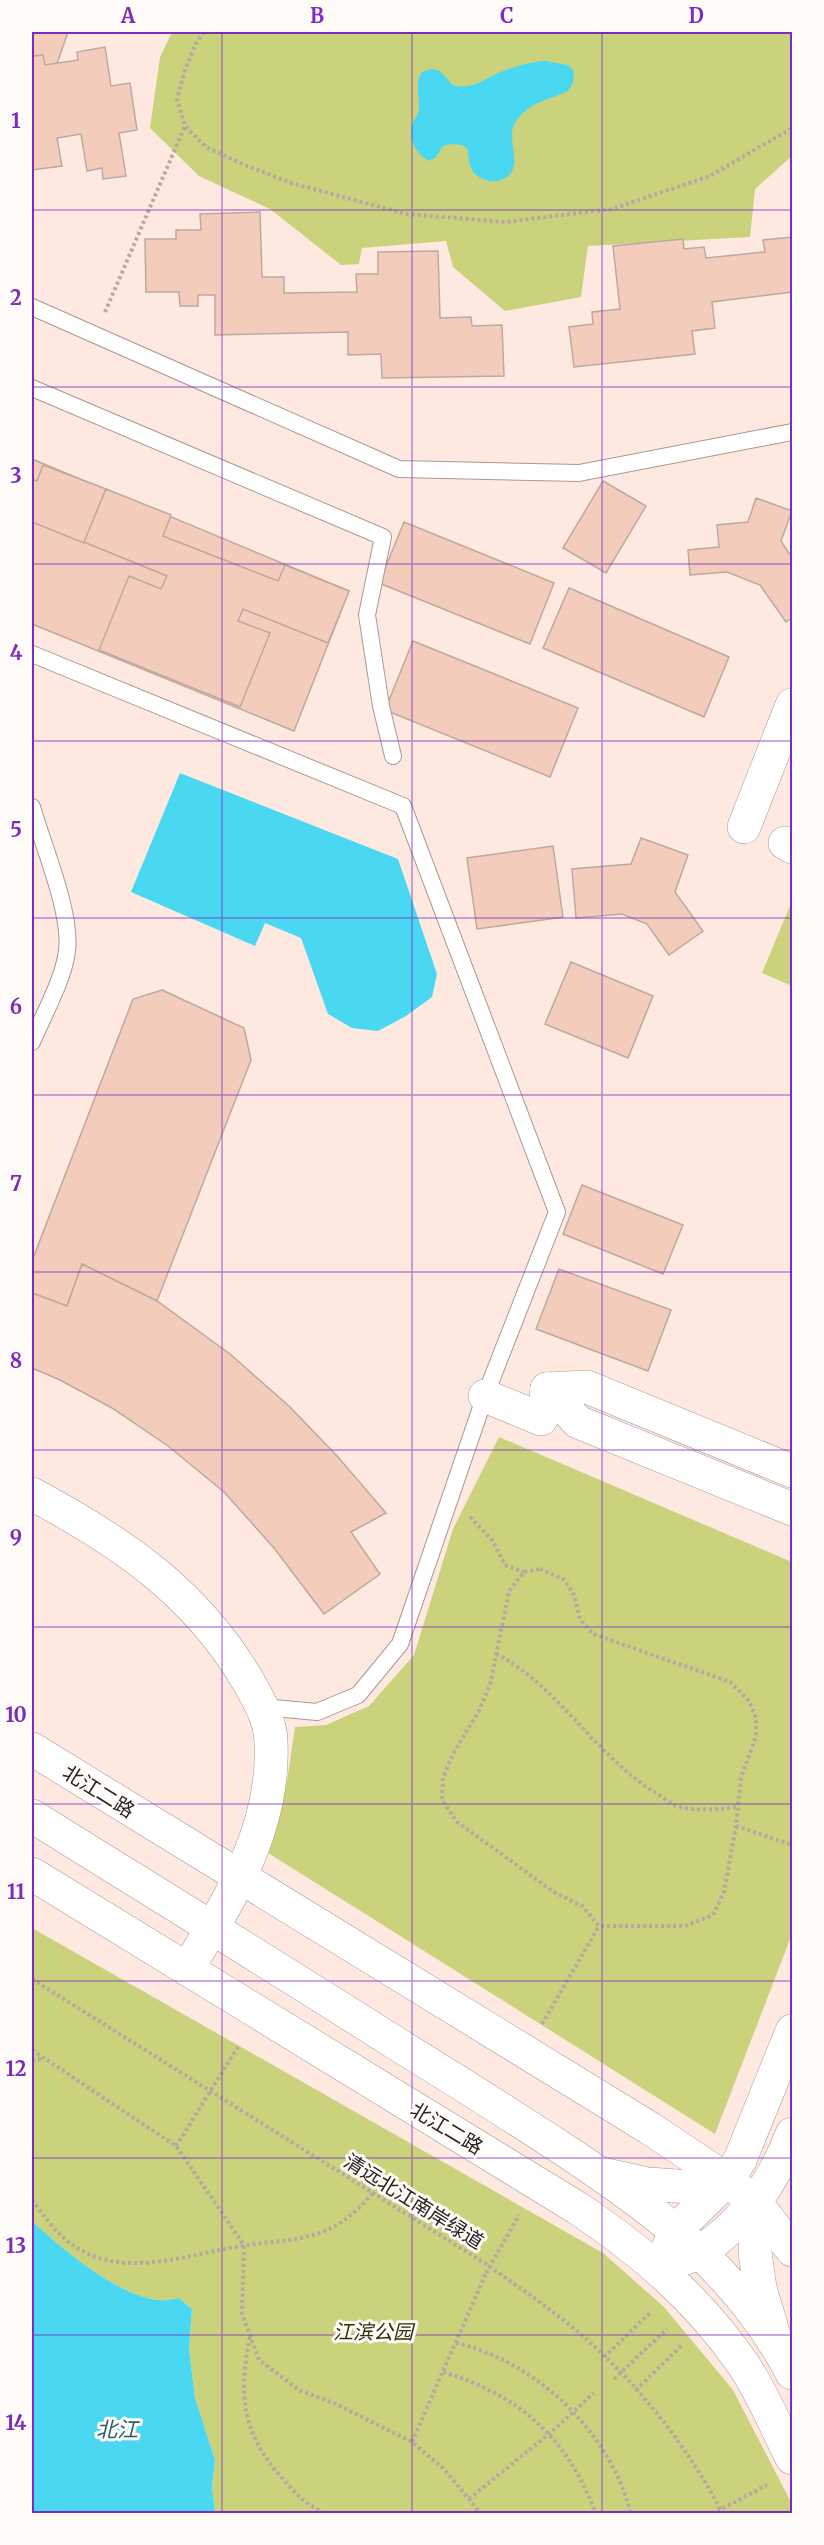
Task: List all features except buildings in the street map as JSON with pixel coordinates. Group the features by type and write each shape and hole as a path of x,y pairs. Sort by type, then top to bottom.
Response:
{"street":[{"path":"744,827 792,705"},
{"path":"547,1389 587,1387 792,1471"},
{"path":"485,1396 541,1419 545,1410 547,1389"},
{"path":"547,1389 578,1422 792,1509"},
{"path":"32,1494 89,1526 141,1561 187,1600 229,1648 263,1707 272,1742 269,1786 257,1839 240,1879 187,1969"},
{"name":"北江二路","path":"32,1749 240,1879 651,2129 727,2180 756,2203 792,2250"},
{"path":"32,1816 213,1928 598,2173 676,2230 701,2252 736,2290 777,2343"},
{"name":"北江二路","path":"32,1874 579,2209 629,2243 659,2268 704,2314 744,2365 792,2458"},
{"path":"659,2268 676,2230 727,2180 740,2160 792,2031"},
{"path":"659,2268 701,2252 756,2203 772,2179 792,2134"},
{"path":"598,2173 648,2184 690,2187 727,2180"},
{"path":"756,2203 755,2252 760,2288 777,2343 792,2373"}],"lane":[{"path":"32,307 399,469 579,473 792,432"},
{"path":"32,388 383,537 367,615 381,706 393,756"},
{"path":"32,654 403,806 557,1212 485,1396 399,1644 358,1695 316,1712 263,1707"},
{"path":"32,807 61,901 67,931 67,952 32,1042"}],"path":[{"path":"204,32 196,43 185,70 177,99 185,126 206,147 240,164 291,183 406,214 505,222 612,209 710,176 792,128"},
{"path":"94,335 185,126"},
{"path":"448,1504 473,1518 492,1540 505,1564 524,1572 540,1569 563,1579 573,1592 580,1619 593,1634 730,1682 749,1701 756,1718 756,1736 741,1778 736,1807 736,1826 724,1892 713,1915 685,1926 599,1926 582,1906 554,1892 518,1868 457,1822 442,1800 443,1777 454,1752 479,1711 490,1685 509,1591 524,1572"},
{"path":"496,1654 514,1663 543,1689 608,1755 649,1788 677,1806 718,1810 736,1807"},
{"path":"736,1826 792,1845"},
{"path":"542,2025 599,1926"},
{"name":"清远北江南岸绿道","path":"32,1979 486,2264 525,2291 586,2339 636,2390 672,2434 723,2514"},
{"path":"176,2146 238,2047"},
{"path":"32,2050 176,2146 244,2245 242,2314 259,2360 299,2390 336,2404 412,2442 444,2469 481,2514"},
{"path":"32,2060 45,2058"},
{"path":"32,2200 56,2233 97,2257 145,2262 244,2245 295,2240 328,2230 352,2216 373,2193"},
{"path":"412,2442 486,2273 519,2215"},
{"path":"604,2357 651,2312"},
{"path":"614,2379 667,2329"},
{"path":"250,2335 244,2364 244,2409 259,2450 306,2504 326,2514"},
{"path":"456,2343 497,2356 524,2371 573,2412 604,2454 623,2491 631,2514"},
{"path":"636,2390 682,2346"},
{"path":"443,2372 494,2391 528,2413 550,2433 585,2486 596,2514"},
{"path":"469,2499 550,2433 594,2393"},
{"path":"712,2514 767,2486"}],"green space":[{"path":"172,32 792,32 792,156 755,189 750,237 588,246 581,297 505,311 453,267 446,241 362,248 359,264 341,265 270,209 199,176 150,128 160,57"},
{"path":"792,901 792,986 762,973"},
{"path":"499,1437 792,1562 792,1934 715,2134 265,1851 287,1782 295,1727 326,1725 369,1706 414,1655 453,1529"},
{"name":"江滨公园","path":"32,1928 603,2253 664,2307 733,2390 792,2504 792,2513 215,2513 212,2486 215,2460 195,2398 189,2349 192,2309 179,2298 162,2300 127,2291 92,2270 32,2221"}],"water":[{"path":"545,61 568,65 574,71 573,83 568,91 534,105 516,121 512,136 513,169 509,175 496,181 479,177 471,168 467,148 462,145 443,146 435,158 429,161 417,150 412,141 411,130 419,109 418,86 421,73 431,69 439,71 452,85 465,86 476,84 515,67"},
{"path":"180,773 398,859 437,974 432,997 406,1016 378,1031 352,1028 328,1014 301,938 265,923 255,946 131,892"},
{"name":"北江","path":"32,2221 92,2270 127,2291 162,2300 179,2298 192,2309 189,2349 195,2398 215,2460 212,2486 215,2513 32,2513"}]}
